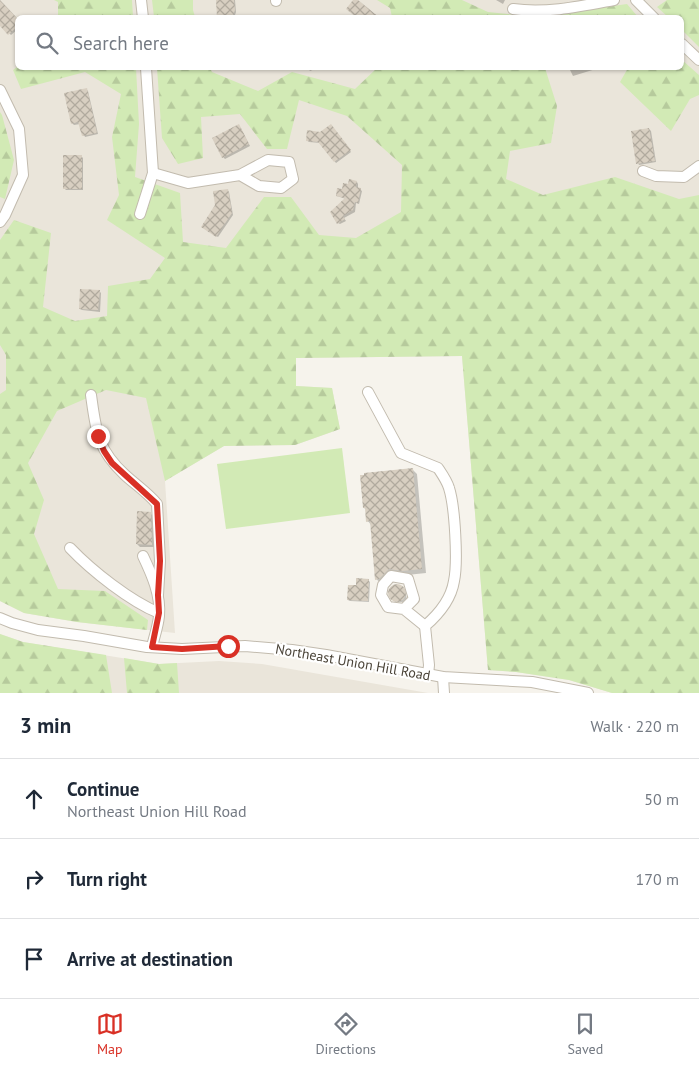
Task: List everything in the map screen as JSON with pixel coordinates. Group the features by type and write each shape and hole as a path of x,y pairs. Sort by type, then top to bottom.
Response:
{"street":[{"path":"141,0 143,15"},
{"path":"513,9 528,11 614,0"},
{"path":"636,0 651,15"},
{"path":"684,46 699,60"},
{"path":"140,214 152,173 146,70"},
{"path":"0,90 19,129 23,175 0,222"},
{"path":"152,173 188,182 240,175 268,160 289,162 293,179 281,188 259,186 240,175"},
{"path":"643,171 656,176 684,177 699,166"},
{"path":"368,392 402,453 438,468 449,488 454,531 454,581 447,600 438,616 425,626"},
{"path":"91,395 98,436 104,451 112,463 157,504 160,561 159,613 152,647"},
{"path":"70,548 81,560 141,606 159,613"},
{"path":"143,556 158,595"},
{"path":"404,609 425,626 429,658 428,675"},
{"name":"Northeast Union Hill Road","path":"0,618 38,630 152,647 182,649 245,646 292,650 428,675 532,682 588,693"},
{"path":"443,677 444,693"}],"shaded area":[{"path":"0,0 699,0 699,693 612,693 569,680 488,670 462,356 296,358 296,386 332,388 340,429 295,445 224,446 165,481 175,633 77,622 24,613 0,601"},
{"path":"0,634 23,642 159,664 219,661 262,664 428,693 0,693"}],"green space":[{"path":"54,0 132,0 133,15 58,15 58,2"},
{"path":"152,0 193,0 194,15 154,15"},
{"path":"377,0 462,0 488,12 516,15 392,15 390,8"},
{"path":"667,0 699,0 699,47 684,32 684,15 666,15 657,7"},
{"path":"627,4 636,15 549,15"},
{"path":"684,62 699,75 699,95 690,99 671,131 620,82 627,70 684,70"},
{"path":"13,70 136,70 139,124 135,177 180,193 183,242 226,248 264,197 291,197 319,235 356,238 401,212 402,165 347,116 299,100 287,149 267,149 240,114 201,117 203,158 178,164 162,138 157,70 211,70 258,91 292,72 355,89 375,70 546,70 557,106 551,143 510,151 506,179 543,195 615,177 679,199 699,195 699,693 612,693 569,680 488,670 462,356 296,358 296,386 332,388 340,429 295,445 224,446 165,481 146,398 106,390 57,411 28,463 44,500 34,534 58,589 105,591 148,620 147,630 77,622 24,613 0,601 0,394 6,390 6,355 0,345 0,240 14,220 51,233 43,307 75,321 107,316 108,286 150,279 165,258 107,220 119,195 112,137 121,94 85,72 21,89"},
{"path":"0,112 14,160 5,199 0,197"},
{"path":"342,448 350,513 226,529 217,464"},
{"path":"0,634 23,642 106,655 112,693 0,693"},
{"path":"124,658 159,664 177,663 179,693 127,693"}],"building":[{"path":"0,0 15,16 15,29 8,35 0,26"},
{"path":"216,0 234,0 235,10 233,15 217,15"},
{"path":"353,0 358,0 376,15 353,15 346,9"},
{"path":"87,88 97,133 82,136 78,122 71,124 64,93"},
{"path":"239,124 249,144 222,158 212,138"},
{"path":"331,124 351,150 334,162 318,142 306,141 307,130 320,132"},
{"path":"649,128 655,161 636,164 631,131"},
{"path":"63,155 82,155 82,189 63,189"},
{"path":"349,179 357,181 356,187 361,188 358,203 355,202 353,210 343,216 345,219 337,224 330,212 345,198 336,196 337,188 342,189 343,183 348,184"},
{"path":"228,189 232,213 216,237 201,227 215,205 213,191"},
{"path":"80,289 100,290 98,310 79,309"},
{"path":"413,468 422,569 402,571 389,569 379,579 375,580 370,521 366,522 360,475"},
{"path":"137,511 151,512 152,545 136,544"},
{"path":"356,578 369,579 368,601 347,600 348,585 356,585"},
{"path":"397,584 403,587 406,593 403,599 397,602 391,599 388,593 391,587"}],"route":[{"path":"98,436 104,451 112,463 157,504 160,561 159,618 152,647 182,649 228,646"}]}
